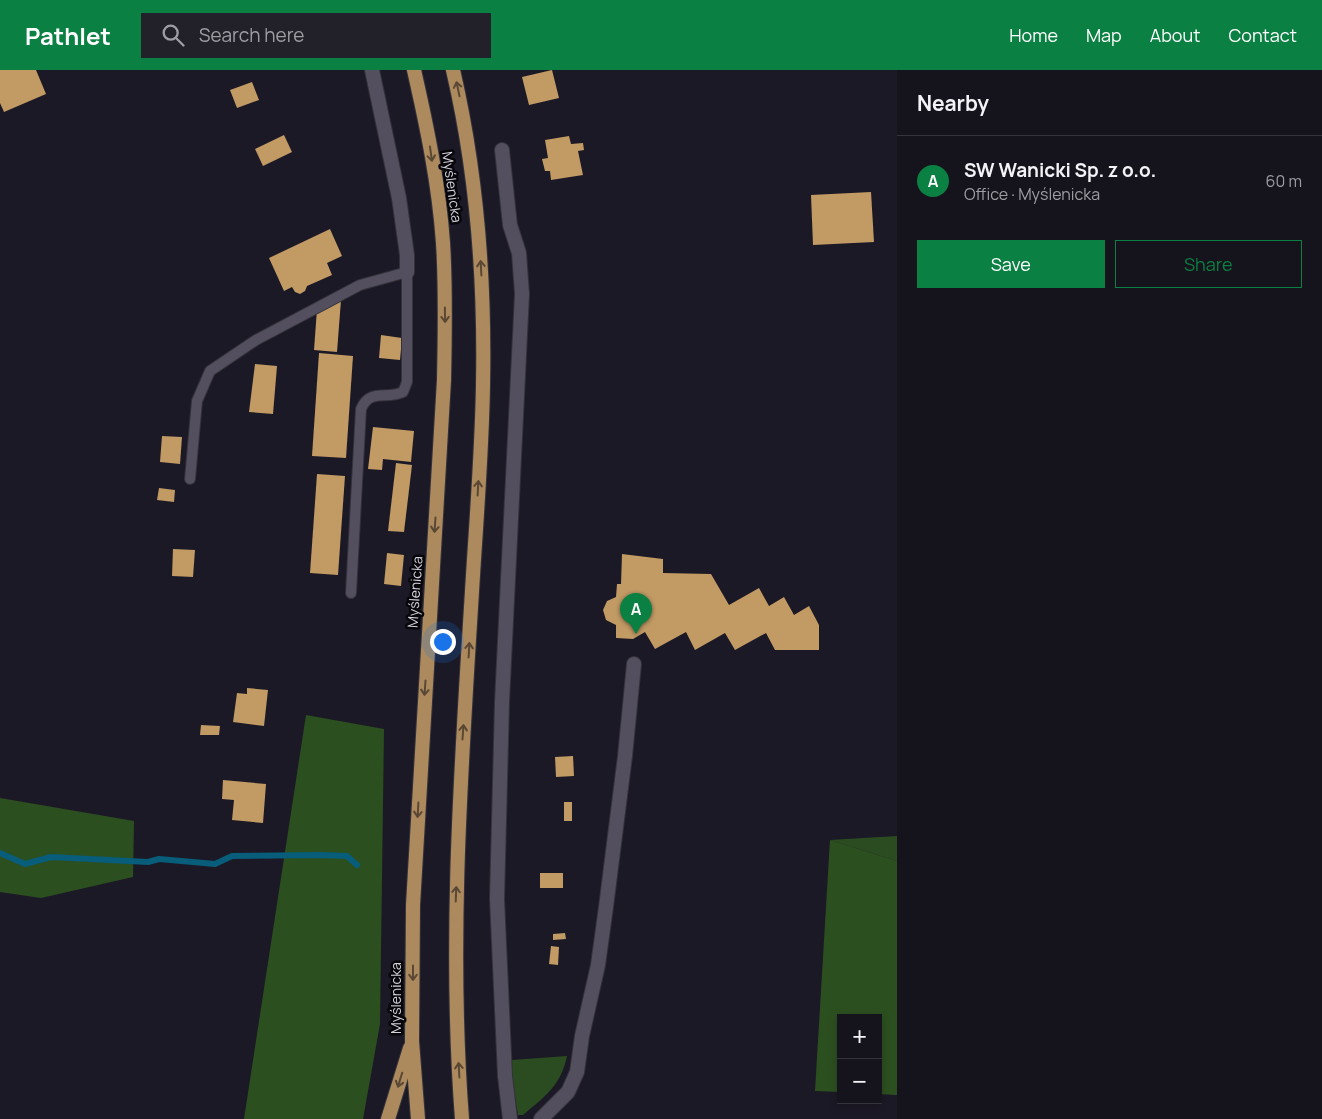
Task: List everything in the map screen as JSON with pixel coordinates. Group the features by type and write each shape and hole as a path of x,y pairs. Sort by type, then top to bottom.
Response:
{"highway":[{"name":"Myślenicka","path":"414,70 430,142 439,206 444,259 446,324 414,905 412,1040 418,1119"},
{"name":"Myślenicka","path":"453,70 463,115 473,186 480,254 483,334 480,464 460,796 456,907 457,1028 462,1119"},
{"path":"388,1119 412,1040"}],"street":[{"path":"372,70 399,198 407,254 407,272"},
{"path":"502,150 510,226 519,253 522,294 502,702 497,899 505,1076 510,1119"},
{"path":"541,1119 568,1092 577,1072 582,1036 598,965 626,756 634,664"}],"lane":[{"path":"190,478 197,401 210,371 256,340 360,285 407,272 407,382 403,392 394,396 372,396 364,401 361,409 351,593"}],"green space":[{"path":"306,715 384,729 380,1024 363,1119 244,1119"},
{"path":"0,798 134,821 133,877 41,898 0,892"},
{"path":"897,836 897,861 830,840"},
{"path":"830,840 897,861 897,1095 882,1094 882,1014 837,1014 837,1092 815,1091"},
{"path":"567,1056 561,1075 551,1090 523,1115 518,1115 511,1073 512,1060"}],"building":[{"path":"0,70 36,70 46,94 4,112 0,103"},
{"path":"552,70 559,98 529,105 522,77"},
{"path":"252,82 259,100 237,108 230,90"},
{"path":"284,135 292,152 263,166 255,149"},
{"path":"569,136 571,144 583,143 584,150 578,151 583,175 551,180 550,171 545,171 542,159 548,158 545,140"},
{"path":"871,192 874,242 813,245 811,195"},
{"path":"330,229 342,256 327,263 332,275 307,286 305,291 300,294 295,292 292,287 284,291 269,258"},
{"path":"341,300 337,352 314,350 317,309"},
{"path":"381,335 402,338 400,360 379,358"},
{"path":"319,353 353,356 346,458 312,456"},
{"path":"255,364 277,366 273,414 249,412"},
{"path":"373,427 414,431 411,462 383,459 382,470 368,469"},
{"path":"162,436 182,437 180,464 160,462"},
{"path":"396,463 412,465 404,532 388,531"},
{"path":"317,474 345,476 338,575 310,573"},
{"path":"159,488 175,490 174,502 157,500"},
{"path":"173,549 195,550 193,577 172,576"},
{"path":"387,553 404,555 401,586 384,584"},
{"path":"622,554 663,559 663,573 711,574 729,605 759,588 769,606 784,597 794,615 809,606 819,625 819,650 775,650 766,633 735,650 725,633 695,650 686,632 655,649 645,632 633,639 616,638 616,625 606,620 603,610 607,601 616,597 617,584 621,584"},
{"path":"247,688 268,690 264,726 233,722 237,693 247,694"},
{"path":"201,725 220,726 219,735 200,735"},
{"path":"573,756 574,776 556,777 555,757"},
{"path":"223,780 266,784 263,823 232,820 234,800 222,799"},
{"path":"564,802 572,802 572,821 564,821"},
{"path":"540,873 563,873 563,888 540,888"},
{"path":"565,933 566,939 553,940 553,934"},
{"path":"551,946 559,947 558,965 549,964"}],"waterway":[{"path":"0,853 25,864 51,857 148,862 159,859 215,864 232,856 322,855 347,856 357,865"}],"place":[{"name":"SW Wanicki Sp. z o.o.","path":"636,634"}]}
